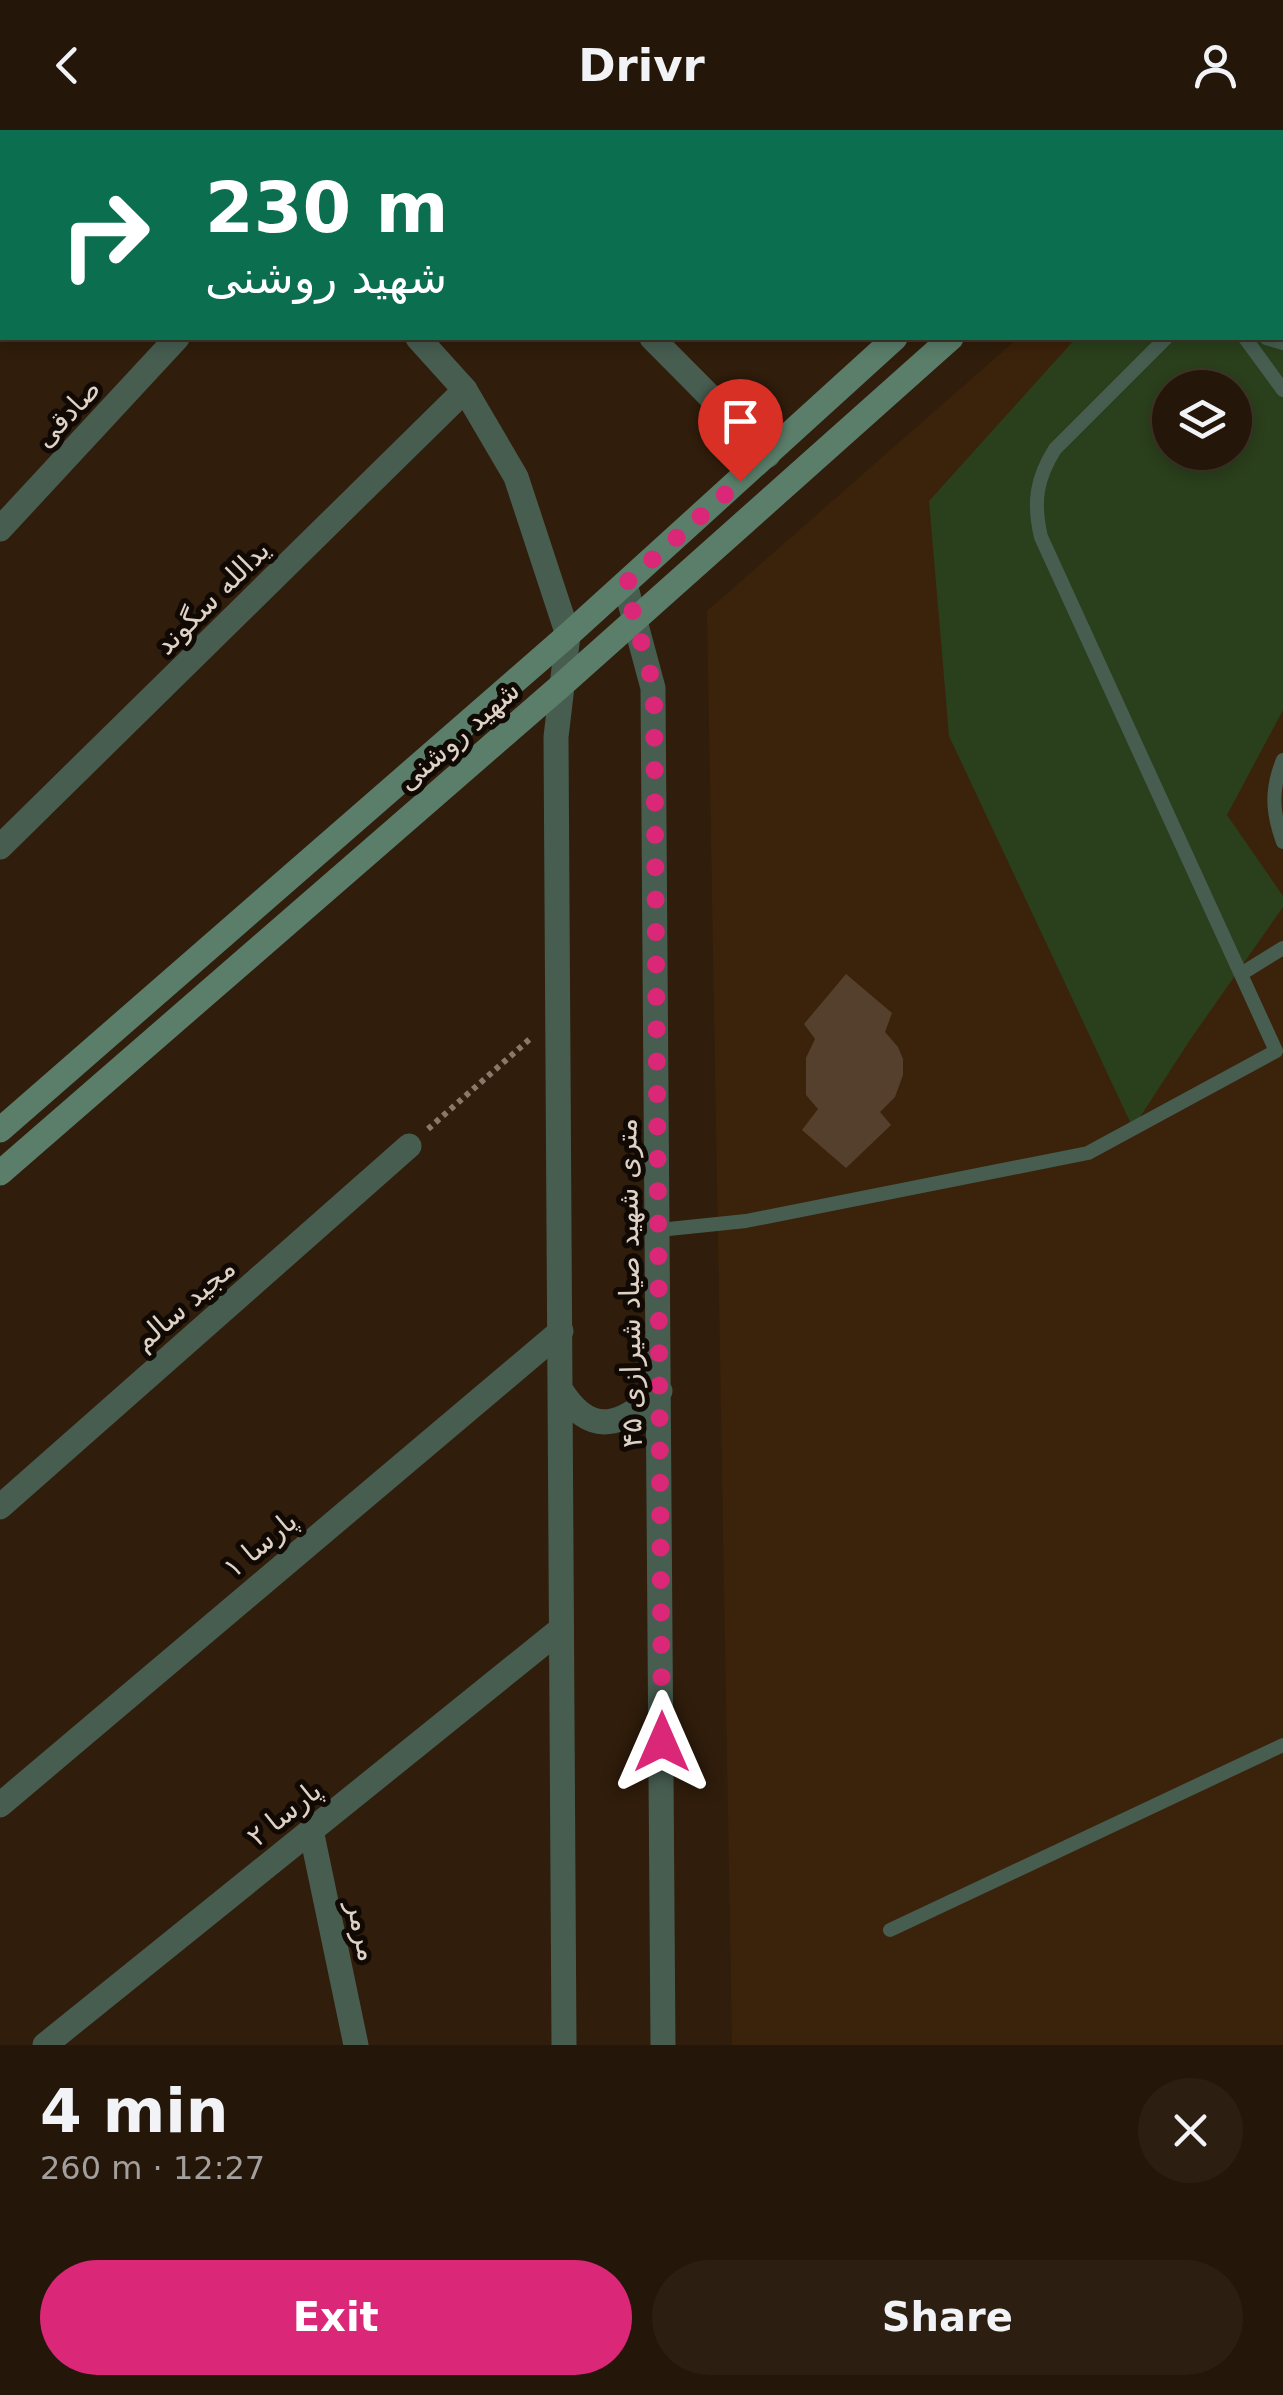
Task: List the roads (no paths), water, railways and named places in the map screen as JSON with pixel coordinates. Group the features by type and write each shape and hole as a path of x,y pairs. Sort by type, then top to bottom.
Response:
{"main road":[{"name":"شهید روشنی","path":"0,1130 568,635 893,340"},
{"name":"شهید روشنی","path":"0,1173 950,340"}],"street":[{"name":"صادقی","path":"0,529 175,340"},
{"path":"420,340 465,390 516,477 568,635 556,737 564,2045"},
{"path":"654,340 768,455"},
{"name":"یدالله سگوند","path":"0,848 465,390"},
{"name":"۴۵ متری شهید صیاد شیرازی","path":"625,584 654,688 663,2045"},
{"name":"مجید سالم","path":"0,1507 408,1146"},
{"name":"پارسا ۱","path":"0,1804 561,1331"},
{"path":"561,1390 573,1408 584,1415 616,1422 631,1416 660,1391"},
{"name":"پارسا ۲","path":"44,2045 561,1629"},
{"name":"مرمر","path":"311,1830 356,2045"}],"lane":[{"path":"658,1230 746,1220 1088,1153 1276,1051 1041,537 1036,515 1036,491 1055,449 1164,340"},
{"path":"1246,340 1283,390"},
{"path":"1283,760 1274,782 1273,812 1283,842"},
{"path":"1240,974 1283,948"},
{"path":"890,1930 1283,1745"}]}
